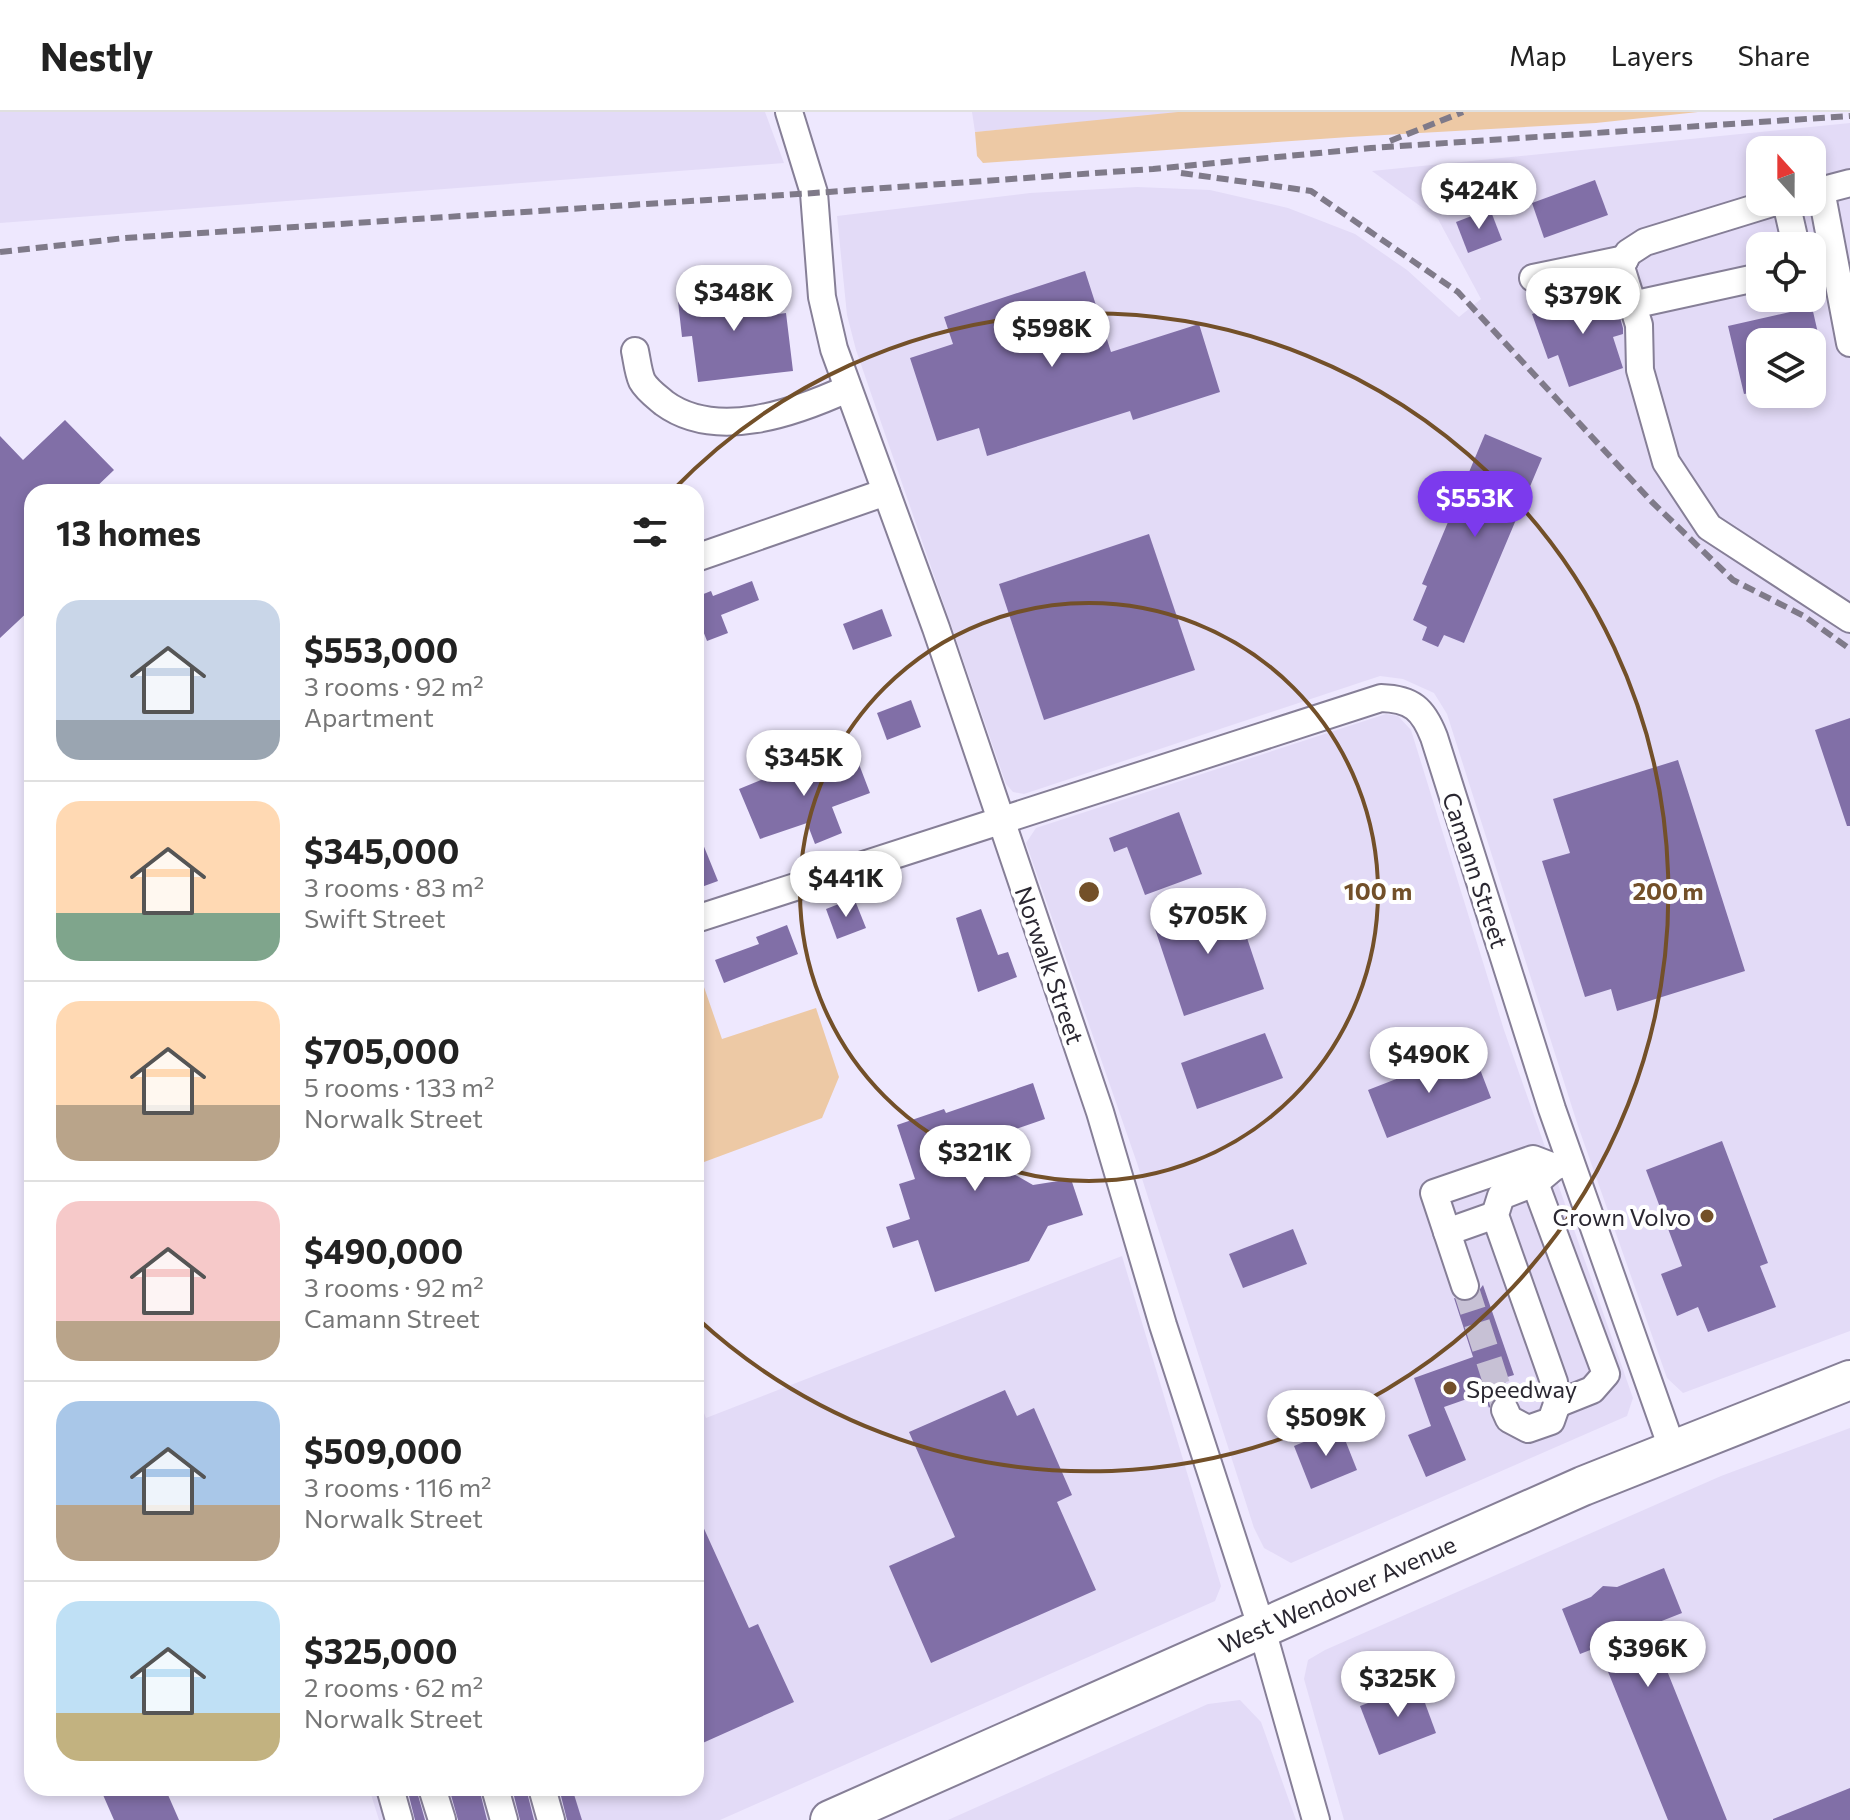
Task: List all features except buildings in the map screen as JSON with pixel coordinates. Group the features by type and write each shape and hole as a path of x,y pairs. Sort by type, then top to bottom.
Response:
{"highway":[{"name":"West Wendover Avenue","path":"830,1820 1261,1626 1672,1448 1850,1380"}],"street":[{"name":"Norwalk Street","path":"789,112 814,193 822,297 847,389 1001,819 1100,1112 1163,1325 1261,1626 1316,1820"},
{"path":"1826,189 1850,183"},
{"path":"1746,211 1645,242 1628,253 1621,267 1639,325 1640,370 1666,462 1709,527 1850,619"},
{"path":"1822,216 1850,343"},
{"path":"1533,278 1625,259"},
{"path":"1632,305 1746,280"},
{"path":"635,351 642,381 651,392 683,416 707,421 730,422 795,409 847,389"},
{"path":"704,555 886,492"},
{"name":"Camann Street","path":"1001,819 1381,698 1405,701 1419,707 1434,737 1553,1171 1672,1448"},
{"path":"704,916 1001,819"},
{"path":"1465,1286 1434,1193 1533,1159 1553,1171 1606,1374 1592,1390 1557,1404"},
{"path":"1505,1410 1509,1419 1528,1429 1551,1421 1557,1404 1554,1382 1495,1215 1501,1196 1553,1171"},
{"path":"1447,1232 1495,1215"},
{"path":"392,1796 399,1820"},
{"path":"434,1796 442,1820"},
{"path":"497,1796 504,1820"},
{"path":"544,1796 551,1820"}],"shaded area":[{"path":"0,112 765,112 784,163 0,223"},
{"path":"972,112 1178,112 1179,113 975,132"},
{"path":"1178,112 1698,112 1596,123 983,163 977,156 975,132"},
{"path":"1850,123 1850,1331 1683,1393 1667,1378 1578,1126 1447,714 1434,693 1403,679 1380,676 1024,794 1013,792 1006,784 856,350 847,315 837,216 1030,193 1137,187 1210,190 1288,208 1355,234 1407,270 1459,317 1481,299 1438,219 1372,171"},
{"path":"1386,714 1398,716 1411,730 1504,1030 1633,1398 1627,1416 1291,1563 1264,1548 1254,1528 1137,1163 1026,843 1036,828"},
{"path":"704,987 722,1039 816,1008 839,1077 822,1118 704,1162"},
{"path":"1122,1256 1221,1586 1215,1601 720,1820 379,1820 372,1796 704,1796 704,1413 706,1418"},
{"path":"1850,1428 1850,1820 1344,1820 1304,1679 1308,1660 1721,1476"},
{"path":"1240,1700 1261,1722 1296,1820 948,1820 1208,1704"}],"tunnel":[{"path":"1465,1286 1505,1410"}],"railway":[{"path":"1390,141 1463,112"},
{"path":"0,252 125,238 814,193 1153,169 1371,148 1850,116"},
{"path":"1181,173 1311,191 1458,292 1652,502 1733,580 1804,616 1850,649"}],"place":[{"name":"Crown Volvo","path":"1707,1216"},
{"name":"Speedway","path":"1450,1388"}]}
